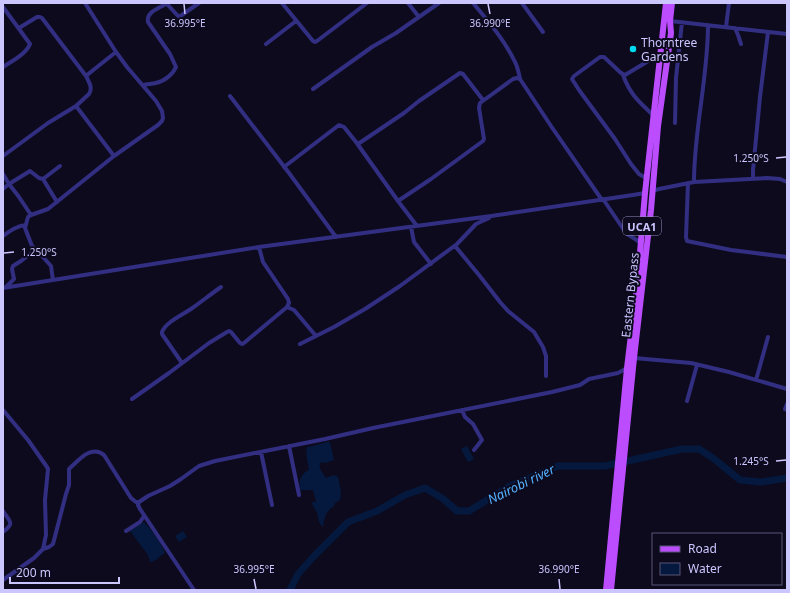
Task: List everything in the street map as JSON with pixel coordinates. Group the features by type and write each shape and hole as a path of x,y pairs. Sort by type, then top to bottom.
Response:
{"main road":[{"name":"Eastern Bypass","path":"611,590 627,368 641,243 646,178 666,3"},
{"name":"Eastern Bypass","path":"622,448 634,358 658,126 671,33 670,21 672,3"},
{"name":"Eastern Bypass","path":"606,590 620,474"}],"street":[{"path":"143,85 158,83 164,80 170,76 176,67 170,54 148,22 147,19 150,13 166,3 179,17 199,3"},
{"path":"282,3 315,42 367,3"},
{"path":"408,3 419,17"},
{"path":"313,89 372,47 396,34 440,3"},
{"path":"473,3 500,36 517,66 520,79 550,126 626,233 641,243"},
{"path":"522,3 543,32"},
{"path":"726,27 729,3"},
{"path":"53,280 51,266 34,250 32,246 25,228 28,217 48,209 114,156 158,125 162,121 163,115 156,101 116,52 87,4"},
{"path":"3,7 30,44 24,53 3,67"},
{"path":"3,156 48,123 76,106 91,92 90,84 86,76 42,18 37,17 19,28"},
{"path":"266,44 296,21"},
{"path":"670,21 787,34"},
{"path":"675,123 676,78 682,22"},
{"path":"694,182 694,164 708,25"},
{"path":"734,28 741,44"},
{"path":"753,179 760,97 768,32"},
{"path":"86,76 116,52"},
{"path":"624,75 628,74 660,53"},
{"path":"646,178 639,174 631,164 572,79 602,56 624,75 627,86 637,100 653,114"},
{"path":"358,144 460,73 463,74 483,100"},
{"path":"398,201 483,141 484,139 479,108 480,103 513,79 520,79"},
{"path":"230,96 336,237"},
{"path":"76,106 114,156"},
{"path":"284,167 339,125 344,127 417,226"},
{"path":"43,179 60,166"},
{"path":"3,189 30,171 43,179 57,202"},
{"path":"3,174 31,215"},
{"path":"652,191 694,182 767,178 780,179 787,182"},
{"path":"688,183 687,242 732,250 787,257"},
{"path":"4,288 259,247 491,216 645,193"},
{"path":"300,344 334,327 400,286 455,246 476,224 491,216"},
{"path":"3,236 12,229 26,225"},
{"path":"411,227 414,242 431,264"},
{"path":"455,246 504,306 534,332 543,346 546,356 546,376"},
{"path":"132,399 209,343 227,332 231,332 242,344 287,307 289,303 288,299 263,262 259,247"},
{"path":"4,288 14,279 12,269 13,266 34,250"},
{"path":"182,363 162,334 162,330 173,320 190,310 221,286"},
{"path":"287,307 294,310 316,336"},
{"path":"756,380 768,337"},
{"path":"634,358 697,365 730,372 787,389"},
{"path":"687,401 697,365"},
{"path":"139,502 140,500 170,486 199,466 207,463 572,387 580,385 589,379 618,373 627,368"},
{"path":"787,404 785,409 787,410"},
{"path":"462,410 465,417 473,424 482,440 474,450"},
{"path":"3,411 28,440 48,467 45,500 46,535 43,549"},
{"path":"289,446 299,495"},
{"path":"3,580 34,558 43,549 53,544 69,485 70,469 87,454 96,451 101,452 131,498 136,502 139,502"},
{"path":"261,452 272,505"},
{"path":"139,502 138,505 144,516 194,590"},
{"path":"3,511 10,522 10,526 3,532"},
{"path":"126,531 140,522 144,516"}],"water":[{"path":"330,442 334,460 325,463 321,462 320,468 326,478 334,475 338,477 341,492 340,500 335,503 326,514 323,524 324,526 322,526 319,522 317,512 312,504 312,502 316,502 313,490 300,490 299,484 304,473 309,470 306,455 307,447"},
{"path":"467,446 474,459 468,462 461,449"},
{"path":"144,522 159,541 165,553 152,562 150,562 148,555 130,531"},
{"path":"183,531 187,537 179,542 175,536"}],"waterway":[{"name":"Nairobi river","path":"290,590 298,574 348,522 377,511 405,495 425,488 442,498 457,511 469,511 510,486 558,466 605,466 682,449 699,449 713,458 740,480 761,482 787,478"}],"place":[{"name":"Thorntree Gardens","path":"633,49"}]}
